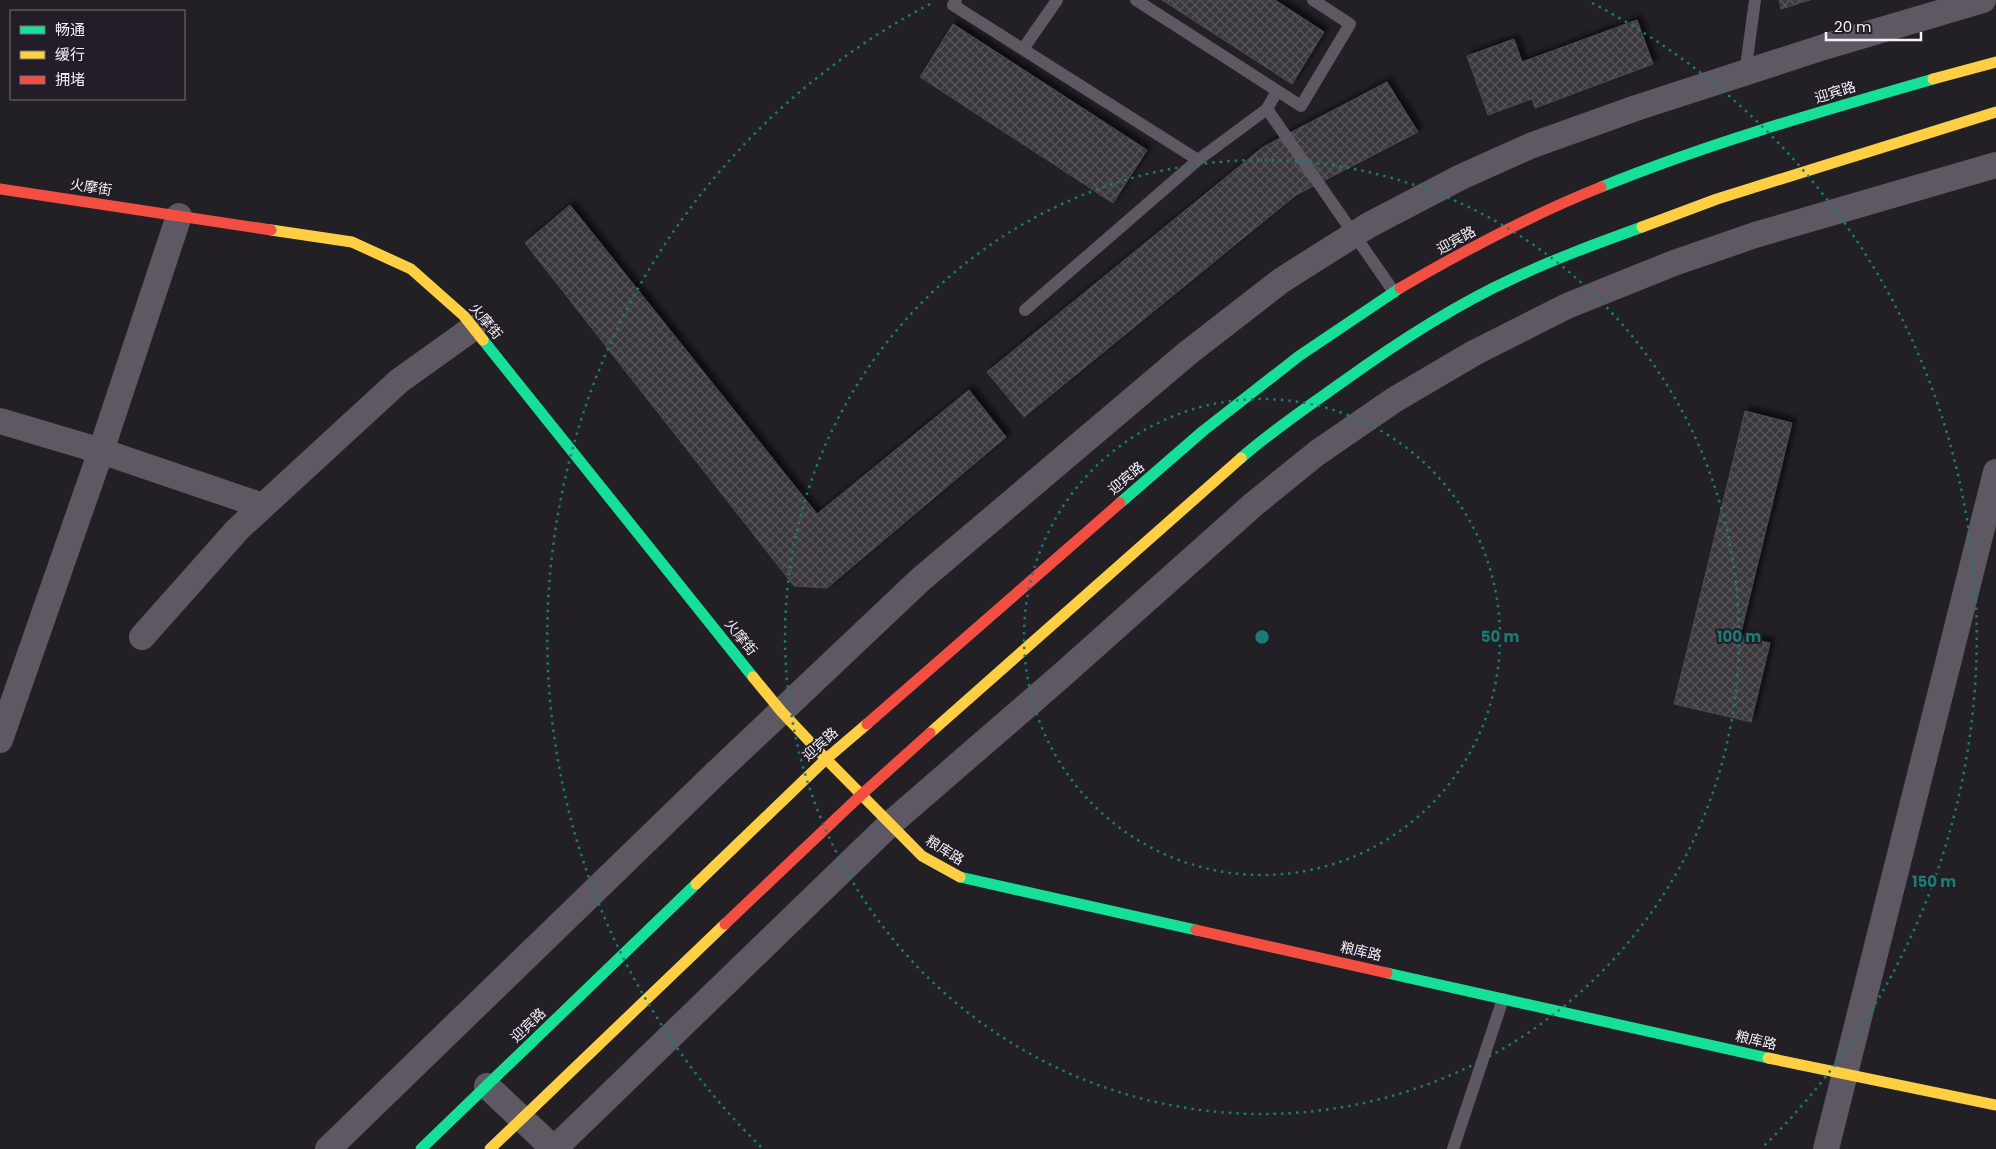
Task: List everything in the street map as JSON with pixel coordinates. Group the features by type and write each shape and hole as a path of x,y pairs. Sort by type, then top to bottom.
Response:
{"main road":[{"name":"迎宾路","path":"422,1149 826,759 1203,432 1299,356 1394,292 1468,250 1552,207 1665,162 1863,99 1996,62"},
{"path":"490,1149 861,795 1271,432 1370,362 1434,320 1511,279 1573,252 1717,199 1996,112"},
{"name":"火摩街","path":"0,189 352,242 411,269 464,316 781,710"},
{"name":"粮库路","path":"781,710 826,759 922,856 959,877 1844,1075 1996,1105"}],"street":[{"path":"328,1149 781,710 920,580 1189,352 1282,280 1369,225 1461,177 1530,146 1636,108 1827,46 1983,0"},
{"path":"487,1086 554,1149 890,824 1061,676 1254,504 1317,453 1394,400 1474,353 1567,306 1674,263 1755,235 1996,165"},
{"path":"0,740 101,451 179,216"},
{"path":"142,637 238,529 399,381 473,328"},
{"path":"0,421 101,451 264,506"},
{"path":"1826,1149 1996,472"}],"lane":[{"path":"1023,49 1057,0"},
{"path":"1136,0 1301,106 1350,24 1313,0"},
{"path":"1745,74 1755,0"},
{"path":"952,2 1198,160"},
{"path":"1025,310 1198,160 1267,109 1278,91"},
{"path":"1267,109 1394,292"},
{"path":"1453,1149 1503,998"}],"building":[{"path":"1162,0 1275,0 1324,32 1292,84"},
{"path":"1779,0 1810,0 1781,9"},
{"path":"1637,20 1653,64 1535,108 1532,99 1488,115 1467,56 1514,39 1522,62"},
{"path":"953,24 1147,150 1113,203 920,77"},
{"path":"1387,82 1418,132 1296,195 1024,417 987,372 1263,147"},
{"path":"570,205 817,514 969,390 1006,437 827,588 794,586 525,243"},
{"path":"1745,411 1792,423 1740,636 1770,643 1751,722 1674,704"}],"traffic: fast":[{"path":"1601,187 1724,142 1933,79"},
{"path":"1241,458 1278,428 1361,368 1445,314 1489,290 1528,272 1642,227"},
{"path":"1120,503 1203,431 1299,356 1400,288"},
{"path":"483,340 753,677"},
{"path":"960,877 1196,930"},
{"path":"421,1149 696,884"},
{"path":"1387,973 1768,1058"}],"traffic: slow":[{"path":"1933,79 1996,62"},
{"path":"1642,227 1717,199 1996,112"},
{"path":"271,230 352,242 411,269 464,316 483,340"},
{"path":"930,733 1241,458"},
{"path":"753,677 781,711 826,759 922,856 960,877"},
{"path":"696,884 826,759 867,724"},
{"path":"490,1149 725,924"},
{"path":"1768,1058 1996,1105"}],"traffic: jam":[{"path":"1400,288 1499,234 1549,209 1601,187"},
{"path":"0,189 271,230"},
{"path":"867,724 1120,503"},
{"path":"725,924 861,795 930,733"},
{"path":"1196,930 1387,973"}]}
